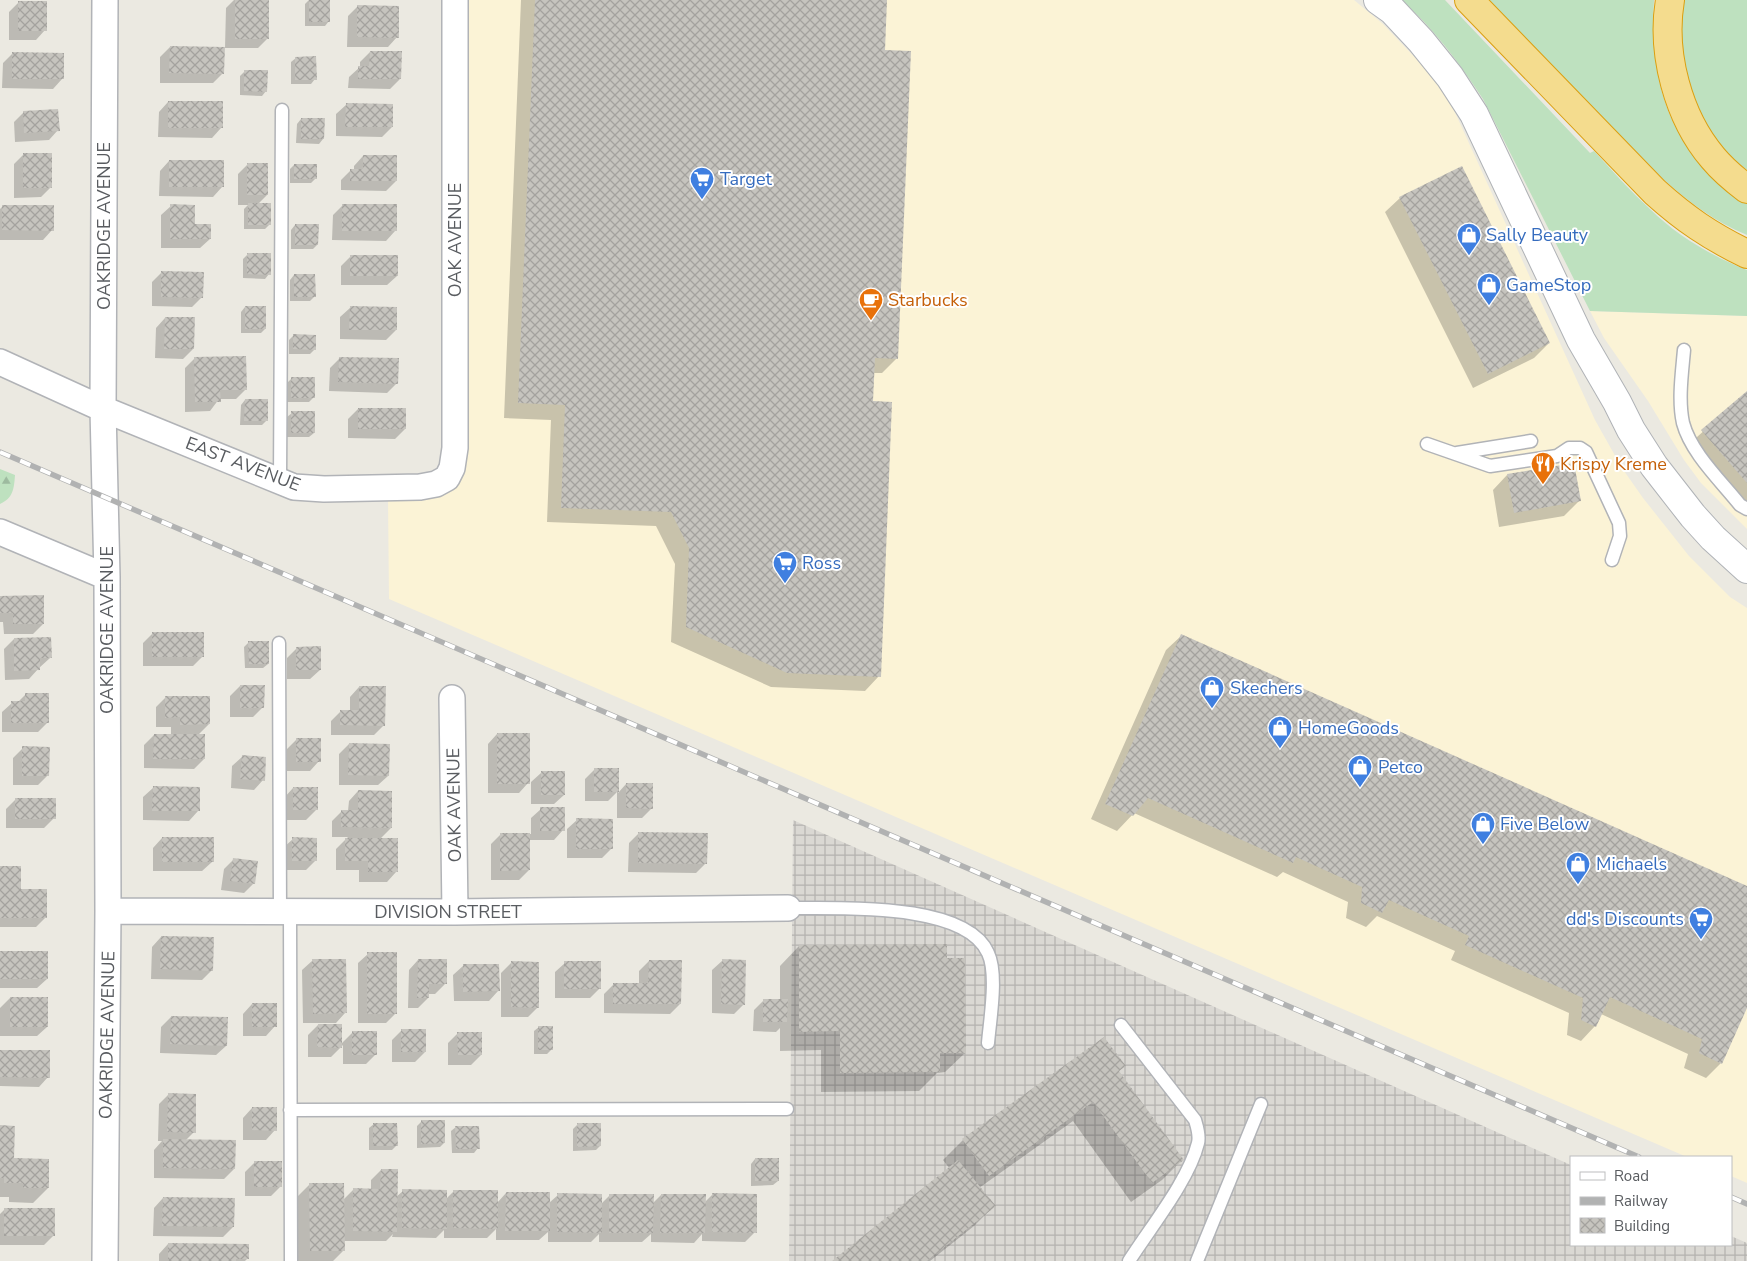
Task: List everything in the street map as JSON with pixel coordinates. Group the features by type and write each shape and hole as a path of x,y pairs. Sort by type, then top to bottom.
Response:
{"highway":[{"path":"1469,0 1654,192 1689,220 1716,238 1747,254"},
{"path":"1670,0 1668,42 1674,75 1684,109 1698,137 1713,158 1731,177 1747,189"}],"main road":[{"path":"1378,0 1392,10 1421,41 1450,77 1474,114 1581,340 1631,430 1654,466 1703,527 1747,568"}],"street":[{"name":"OAKRIDGE AVENUE","path":"105,0 103,409 107,577 108,911 105,1261"},
{"name":"OAK AVENUE","path":"447,478 452,468 455,448 455,0"},
{"name":"EAST AVENUE","path":"0,362 103,409 294,487 310,489 420,487 436,484 447,478"},
{"path":"0,532 107,577"},
{"name":"OAK AVENUE","path":"452,698 455,912"},
{"name":"DIVISION STREET","path":"108,911 455,912 788,908"}],"lane":[{"path":"280,482 282,110"},
{"path":"1684,350 1681,407 1686,430 1696,451 1740,505 1747,509"},
{"path":"1455,454 1531,441"},
{"path":"1427,444 1490,466 1557,456 1569,448 1580,448 1586,452 1619,523 1620,536 1612,560"},
{"path":"279,643 290,1110 291,1261"},
{"path":"788,908 900,910 946,922 974,935 989,954 992,968 988,1044"},
{"path":"1121,1025 1195,1120 1198,1131 1198,1142 1184,1177 1130,1261"},
{"path":"1197,1261 1261,1104"},
{"path":"290,1110 787,1109"}],"shaded area":[{"path":"467,0 1354,0 1383,24 1424,67 1448,97 1595,420 1622,468 1689,556 1730,597 1747,608 1747,1183 1732,1176 1732,1156 1685,1156 389,599 388,499 441,492"},
{"path":"1590,311 1747,316 1747,529 1701,483 1684,460 1648,401 1604,338"},
{"path":"793,820 1570,1165 1570,1246 1732,1246 1732,1236 1747,1243 1747,1261 789,1261"}],"green space":[{"path":"1401,0 1445,0 1590,153 1594,151 1660,219 1695,244 1747,270 1747,316 1590,311 1483,99 1445,46"},
{"path":"1488,0 1654,0 1653,20 1656,61 1664,100 1681,137 1693,154 1740,200 1747,204 1747,235 1703,211 1663,179"},
{"path":"1681,0 1747,0 1747,170 1720,145 1700,114 1693,97 1682,61 1679,43"},
{"path":"0,469 15,475 10,496 0,504"}],"building":[{"path":"235,0 269,0 269,39 235,39"},
{"path":"309,0 330,0 330,22 309,22"},
{"path":"535,0 887,0 885,50 911,51 898,359 875,358 873,401 892,402 881,677 787,673 686,627 689,548 671,512 561,508 565,405 518,403"},
{"path":"18,1 47,1 47,31 18,31"},
{"path":"357,5 399,6 399,38 357,37"},
{"path":"170,46 225,47 224,74 169,73"},
{"path":"370,51 402,51 401,79 358,79 358,66 369,66"},
{"path":"12,52 64,53 64,79 12,79"},
{"path":"316,56 317,80 295,80 295,57"},
{"path":"244,70 268,70 267,92 244,91"},
{"path":"168,101 223,101 223,128 168,128"},
{"path":"346,103 393,104 393,127 345,127"},
{"path":"58,109 60,131 24,133 23,111"},
{"path":"301,118 325,118 324,139 301,139"},
{"path":"23,153 52,153 52,188 23,188"},
{"path":"363,155 397,155 397,181 350,181 350,169 363,169"},
{"path":"169,160 224,160 224,187 169,187"},
{"path":"247,163 268,163 268,195 247,195"},
{"path":"294,164 317,164 317,179 294,179"},
{"path":"1462,166 1550,343 1488,374 1399,197"},
{"path":"248,203 271,203 271,225 248,225"},
{"path":"170,204 195,205 195,224 211,224 211,239 170,239"},
{"path":"342,204 397,204 397,231 342,231"},
{"path":"2,205 54,205 54,231 2,230"},
{"path":"295,224 319,224 318,245 295,245"},
{"path":"247,253 271,253 271,275 247,274"},
{"path":"350,255 398,255 398,276 350,276"},
{"path":"161,271 204,272 203,298 161,297"},
{"path":"294,274 315,274 316,297 294,297"},
{"path":"245,306 266,306 266,329 245,329"},
{"path":"350,306 397,307 397,330 349,330"},
{"path":"165,317 195,317 194,349 164,349"},
{"path":"293,334 316,335 316,350 293,349"},
{"path":"246,356 247,390 220,390 221,402 195,402 194,357"},
{"path":"339,357 399,358 398,384 338,382"},
{"path":"291,377 315,377 315,398 291,398"},
{"path":"1747,391 1747,483 1701,430"},
{"path":"245,399 268,399 268,421 244,421"},
{"path":"358,408 406,408 406,429 358,429"},
{"path":"291,411 315,411 315,433 291,433"},
{"path":"1574,463 1581,501 1514,513 1507,474"},
{"path":"44,595 44,624 13,624 13,613 0,613 0,596"},
{"path":"152,632 204,632 204,657 152,657"},
{"path":"1181,634 1747,886 1747,1008 1722,1064 1699,1053 1702,1039 1610,997 1596,1027 1581,1020 1583,998 1465,945 1469,936 1389,900 1382,913 1361,903 1362,887 1296,857 1293,863 1148,798 1133,816 1105,804"},
{"path":"51,637 52,658 40,658 40,670 14,671 14,638"},
{"path":"248,641 269,641 269,664 249,664"},
{"path":"321,646 321,670 296,670 296,647"},
{"path":"240,685 265,685 264,708 240,708"},
{"path":"359,686 386,686 385,726 340,725 340,710 359,710"},
{"path":"25,693 49,693 49,723 11,723 11,701 25,701"},
{"path":"165,696 210,696 210,724 180,725 180,717 165,718"},
{"path":"497,733 530,733 530,784 497,784"},
{"path":"154,734 205,734 205,759 153,759"},
{"path":"296,738 321,738 321,762 296,762"},
{"path":"349,743 390,744 389,776 348,775"},
{"path":"22,746 50,747 49,776 22,776"},
{"path":"242,755 266,757 265,781 240,779"},
{"path":"594,768 619,768 619,792 594,792"},
{"path":"541,771 565,771 565,795 541,795"},
{"path":"626,783 653,783 653,809 626,808"},
{"path":"153,786 200,787 200,811 152,811"},
{"path":"293,787 318,787 318,810 293,810"},
{"path":"358,790 392,791 392,828 341,827 341,810 358,810"},
{"path":"15,798 56,798 56,819 15,819"},
{"path":"540,807 565,807 565,831 540,831"},
{"path":"576,818 613,819 613,849 576,849"},
{"path":"638,832 708,833 707,864 638,863"},
{"path":"500,833 530,833 530,870 500,871"},
{"path":"162,837 214,837 214,862 162,862"},
{"path":"292,837 317,838 317,861 292,861"},
{"path":"345,838 398,838 398,872 368,872 368,861 345,861"},
{"path":"233,858 258,861 255,884 230,881"},
{"path":"0,866 21,866 21,889 47,889 47,918 0,918"},
{"path":"161,936 214,937 213,971 160,969"},
{"path":"947,944 947,958 965,958 966,1053 940,1053 940,1072 840,1073 840,1031 799,1032 799,945"},
{"path":"0,951 48,951 48,979 0,979"},
{"path":"367,952 397,952 397,1014 367,1014"},
{"path":"312,959 346,959 347,1013 313,1014"},
{"path":"418,959 447,959 447,984 429,984 429,998 417,998"},
{"path":"722,959 746,960 745,1005 721,1004"},
{"path":"649,960 682,960 681,1004 613,1004 613,983 648,983"},
{"path":"511,961 539,962 539,1008 511,1007"},
{"path":"564,961 601,961 601,989 564,989"},
{"path":"463,964 499,964 500,991 463,992"},
{"path":"10,997 48,997 48,1027 10,1027"},
{"path":"763,999 788,999 787,1022 763,1022"},
{"path":"252,1003 277,1003 277,1027 252,1027"},
{"path":"171,1016 228,1017 227,1046 170,1044"},
{"path":"318,1024 342,1024 342,1048 317,1047"},
{"path":"538,1026 553,1026 553,1050 538,1050"},
{"path":"401,1029 426,1029 426,1052 401,1052"},
{"path":"352,1031 377,1031 377,1055 352,1055"},
{"path":"457,1032 482,1032 482,1055 458,1055"},
{"path":"1104,1037 1126,1066 1119,1071 1184,1160 1152,1183 1093,1102 989,1176 962,1139"},
{"path":"0,1050 50,1050 50,1078 0,1077"},
{"path":"168,1093 196,1094 196,1133 167,1132"},
{"path":"252,1107 277,1107 277,1131 252,1130"},
{"path":"421,1120 445,1120 445,1143 421,1144"},
{"path":"373,1123 397,1123 398,1146 373,1146"},
{"path":"577,1123 601,1123 601,1146 577,1147"},
{"path":"0,1125 15,1126 14,1158 49,1159 49,1188 23,1188 23,1183 4,1183 4,1178 0,1178"},
{"path":"455,1126 479,1126 480,1149 456,1149"},
{"path":"163,1139 236,1140 235,1169 163,1168"},
{"path":"755,1158 779,1158 779,1181 755,1181"},
{"path":"958,1160 996,1206 927,1261 832,1261"},
{"path":"254,1161 282,1161 282,1187 254,1187"},
{"path":"381,1169 398,1169 397,1232 353,1231 353,1188 380,1189"},
{"path":"309,1183 344,1183 345,1251 310,1251"},
{"path":"402,1189 447,1190 447,1229 402,1228"},
{"path":"453,1190 498,1190 498,1229 453,1228"},
{"path":"506,1192 550,1192 550,1231 505,1231"},
{"path":"557,1193 602,1194 602,1233 557,1232"},
{"path":"712,1193 757,1194 757,1233 712,1232"},
{"path":"609,1194 654,1194 653,1233 609,1233"},
{"path":"661,1194 706,1194 705,1233 660,1233"},
{"path":"163,1197 235,1198 234,1227 162,1226"},
{"path":"4,1208 55,1208 55,1236 4,1236"},
{"path":"168,1243 249,1244 249,1259 236,1259 236,1261 168,1261"}],"railway":[{"path":"0,452 1637,1156"},
{"path":"1732,1197 1747,1204"}],"place":[{"name":"Target","path":"702,200"},
{"name":"Sally Beauty","path":"1469,256"},
{"name":"GameStop","path":"1489,306"},
{"name":"Starbucks","path":"871,321"},
{"name":"Krispy Kreme","path":"1543,485"},
{"name":"Ross","path":"785,584"},
{"name":"Skechers","path":"1212,709"},
{"name":"HomeGoods","path":"1280,749"},
{"name":"Petco","path":"1360,788"},
{"name":"Five Below","path":"1483,845"},
{"name":"Michaels","path":"1578,885"},
{"name":"dd's Discounts","path":"1701,940"}]}
